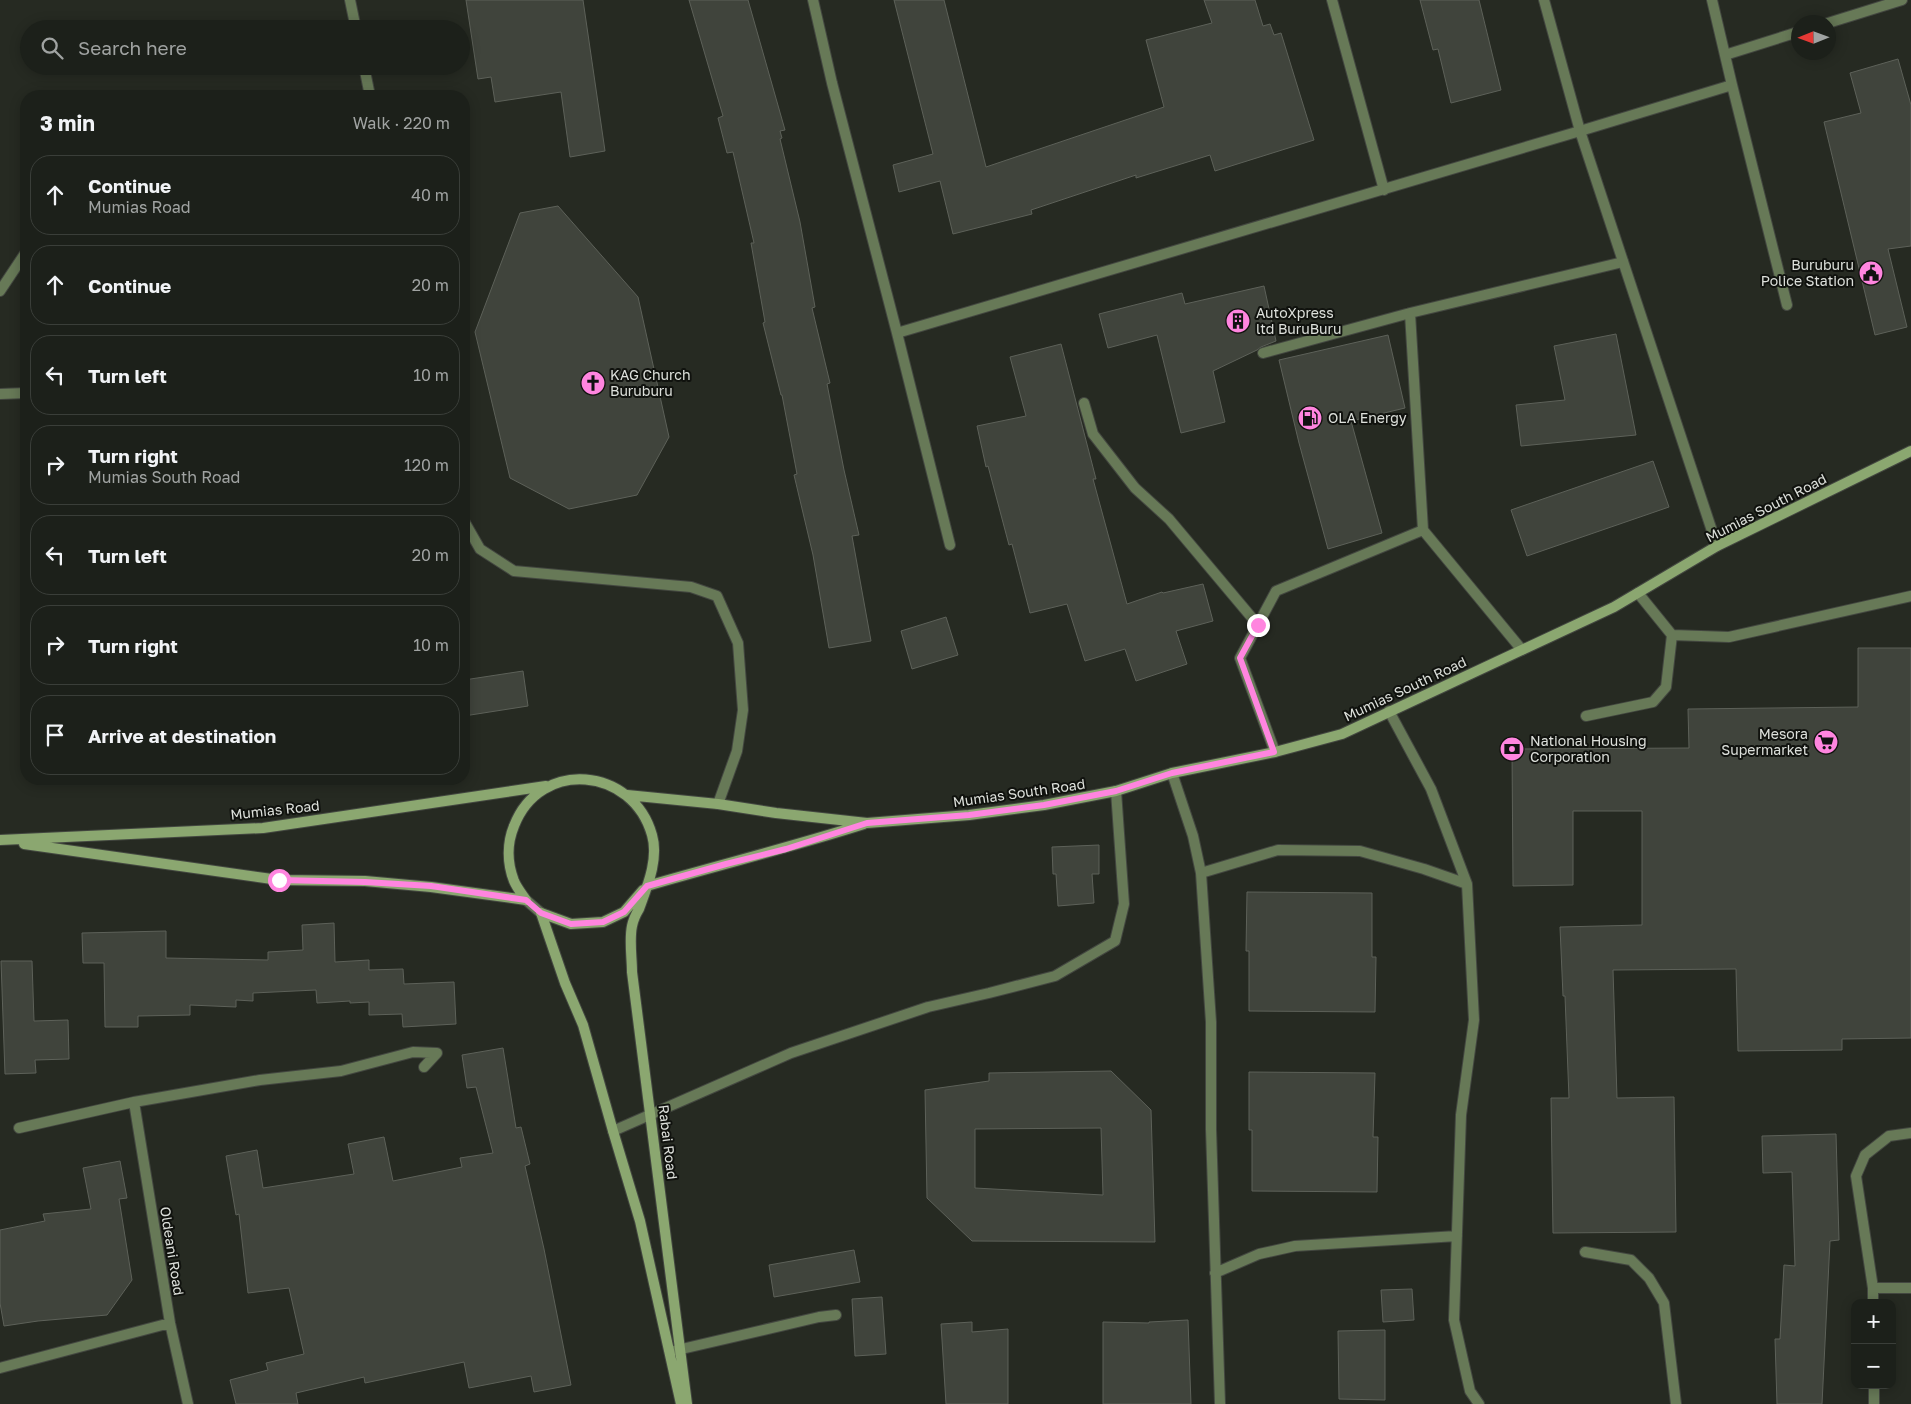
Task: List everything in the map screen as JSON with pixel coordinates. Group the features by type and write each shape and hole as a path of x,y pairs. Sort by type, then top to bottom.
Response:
{"main road":[{"name":"Mumias South Road","path":"627,795 718,804 776,813 867,823 969,815 1044,805 1116,791 1172,773 1274,752 1342,734 1389,710 1614,607 1718,546 1911,451"},
{"path":"526,900 514,881 508,859 510,836 518,815 532,797 551,785 577,778 603,782 627,795 644,814 653,837 653,862 647,886 624,912 603,922 571,924 541,913"},
{"name":"Mumias Road","path":"526,900 431,886 279,880 0,840 263,828 551,785"},
{"name":"Mumias South Road","path":"647,886 786,849 867,823"},
{"name":"Rabai Road","path":"647,886 632,927 632,972 687,1404"},
{"path":"541,913 565,983 583,1025 612,1131 640,1220 681,1404"}],"street":[{"path":"350,0 354,20"},
{"path":"814,0 832,83 950,545"},
{"path":"1332,0 1384,190"},
{"path":"1544,0 1580,131 1718,546"},
{"path":"1712,0 1788,305"},
{"path":"1836,21 1902,0"},
{"path":"1726,55 1791,34"},
{"path":"366,75 369,90"},
{"path":"897,333 1384,190 1732,85"},
{"path":"0,291 20,261"},
{"path":"1263,353 1410,313 1623,262"},
{"path":"1410,313 1423,530 1522,650"},
{"path":"0,394 20,393"},
{"path":"1084,404 1093,434 1135,488 1169,519 1258,625"},
{"path":"1274,752 1240,658 1276,592 1423,530"},
{"path":"470,532 480,549 514,571 691,587 717,596 738,644 743,710 737,751 718,804"},
{"path":"1586,716 1653,702 1666,686 1672,635 1638,593"},
{"path":"1672,635 1730,637 1911,596"},
{"path":"1389,710 1431,789 1467,884 1474,1020 1461,1115 1454,1320 1470,1391 1479,1404"},
{"path":"1172,773 1192,836 1201,873 1211,1022 1211,1129 1220,1404"},
{"path":"612,1131 791,1053 928,1007 989,994 1054,976 1115,941 1124,904 1116,791"},
{"path":"1201,873 1278,850 1360,851 1424,869 1467,884"},
{"path":"526,900 541,913"},
{"path":"19,1128 134,1102 260,1080 341,1072 413,1052 437,1053 424,1067"},
{"name":"Oldeani Road","path":"134,1102 170,1323 188,1404"},
{"path":"1873,1299 1873,1288 1856,1176 1866,1155 1889,1136 1911,1133"},
{"path":"1215,1273 1259,1254 1295,1246 1456,1236"},
{"path":"1585,1252 1630,1260 1649,1278 1664,1303 1676,1404"},
{"path":"1873,1288 1911,1288"},
{"path":"669,1352 819,1317 836,1315"},
{"path":"0,1368 170,1323"},
{"path":"1874,1389 1874,1404"}],"building":[{"path":"466,0 583,0 605,151 570,157 561,92 495,102 491,77 478,79"},
{"path":"689,0 748,0 785,130 780,131 782,138 780,139 800,222 815,307 812,308 830,383 827,384 859,535 852,536 871,641 829,648 813,555 794,475 797,474 782,395 763,323 765,322 751,243 754,243 733,152 727,153 718,118 723,116"},
{"path":"894,0 944,0 986,167 1164,107 1146,40 1212,23 1204,0 1255,0 1263,26 1270,24 1274,35 1281,33 1314,140 1215,171 1210,155 1136,178 1136,175 1031,210 1032,214 953,234 940,181 899,192 893,165 933,154"},
{"path":"1420,0 1479,0 1501,90 1451,103 1438,49 1433,50"},
{"path":"1898,59 1911,105 1911,246 1888,249 1907,327 1875,335 1824,122 1861,113 1850,73"},
{"path":"558,206 638,297 669,437 637,495 569,509 510,478 475,332 520,213"},
{"path":"1264,286 1276,341 1213,371 1225,422 1181,433 1157,335 1108,348 1099,314 1182,293 1185,304"},
{"path":"1616,334 1636,435 1521,446 1516,405 1565,400 1554,346"},
{"path":"1388,335 1405,408 1351,421 1382,533 1328,549 1279,360"},
{"path":"1061,344 1096,479 1093,479 1127,604 1162,592 1203,584 1213,621 1176,631 1187,664 1136,681 1125,649 1085,661 1067,604 1030,613 1012,544 1009,545 988,466 986,467 977,426 1026,416 1010,357"},
{"path":"1653,461 1669,507 1527,556 1511,510"},
{"path":"946,617 958,655 912,669 901,631"},
{"path":"1858,648 1911,648 1911,1038 1842,1039 1842,1050 1738,1051 1736,969 1613,970 1617,1098 1674,1097 1676,1232 1553,1233 1551,1098 1569,1098 1560,927 1642,925 1642,811 1573,811 1573,885 1513,886 1512,749 1689,748 1688,709 1858,707"},
{"path":"523,671 528,706 470,715 470,679"},
{"path":"1099,845 1099,874 1092,874 1094,903 1058,906 1056,874 1053,874 1052,847"},
{"path":"1247,892 1372,893 1372,957 1376,957 1375,1012 1249,1011 1249,951 1246,951"},
{"path":"334,923 335,962 369,960 369,970 403,969 404,984 454,982 456,1024 403,1027 402,1014 369,1015 369,1002 317,1003 316,990 253,993 253,1001 236,1000 236,1007 190,1005 190,1015 138,1016 138,1027 105,1027 104,963 83,963 82,933 166,931 166,958 268,960 268,952 303,950 302,925"},
{"path":"1,961 32,961 34,1021 68,1020 69,1059 35,1060 36,1073 5,1074"},
{"path":"503,1048 516,1128 521,1127 530,1164 525,1166 544,1249 571,1385 534,1392 531,1376 469,1388 464,1362 365,1383 364,1377 296,1393 298,1404 236,1404 230,1380 268,1370 266,1363 304,1354 289,1288 248,1293 239,1214 236,1215 226,1156 257,1150 263,1188 354,1174 348,1144 384,1137 393,1181 462,1167 460,1158 493,1153 476,1087 467,1088 462,1055"},
{"path":"1111,1071 1151,1110 1155,1242 972,1241 927,1198 925,1090 989,1081 989,1073","holes":["1101,1128 1103,1195 975,1188 975,1129"]},
{"path":"1249,1072 1375,1073 1373,1137 1378,1137 1377,1192 1252,1191 1252,1130 1249,1130"},
{"path":"1836,1134 1839,1240 1830,1241 1822,1404 1777,1404 1775,1339 1780,1339 1784,1265 1795,1266 1792,1172 1763,1173 1762,1136"},
{"path":"120,1161 127,1198 119,1199 132,1280 107,1315 4,1326 0,1303 0,1230 45,1221 43,1214 91,1209 83,1168"},
{"path":"854,1250 860,1282 774,1297 769,1265"},
{"path":"1412,1289 1414,1320 1383,1322 1381,1290"},
{"path":"882,1297 886,1354 855,1356 852,1299"},
{"path":"1188,1320 1191,1404 1103,1404 1103,1322 1149,1323"},
{"path":"972,1322 972,1332 1008,1329 1008,1404 946,1404 941,1324"},
{"path":"1385,1330 1385,1400 1339,1399 1338,1331"}],"place":[{"name":"Buruburu Police Station","path":"1871,273"},
{"name":"AutoXpress ltd BuruBuru","path":"1238,321"},
{"name":"KAG Church Buruburu","path":"593,383"},
{"name":"OLA Energy","path":"1310,418"},
{"name":"Mesora Supermarket","path":"1826,742"},
{"name":"National Housing Corporation","path":"1512,749"}],"route":[{"path":"279,880 431,886 526,900 541,913 571,924 603,922 624,912 647,886 786,849 867,823 969,815 1044,805 1116,791 1172,773 1274,752 1240,658 1258,625"}]}
